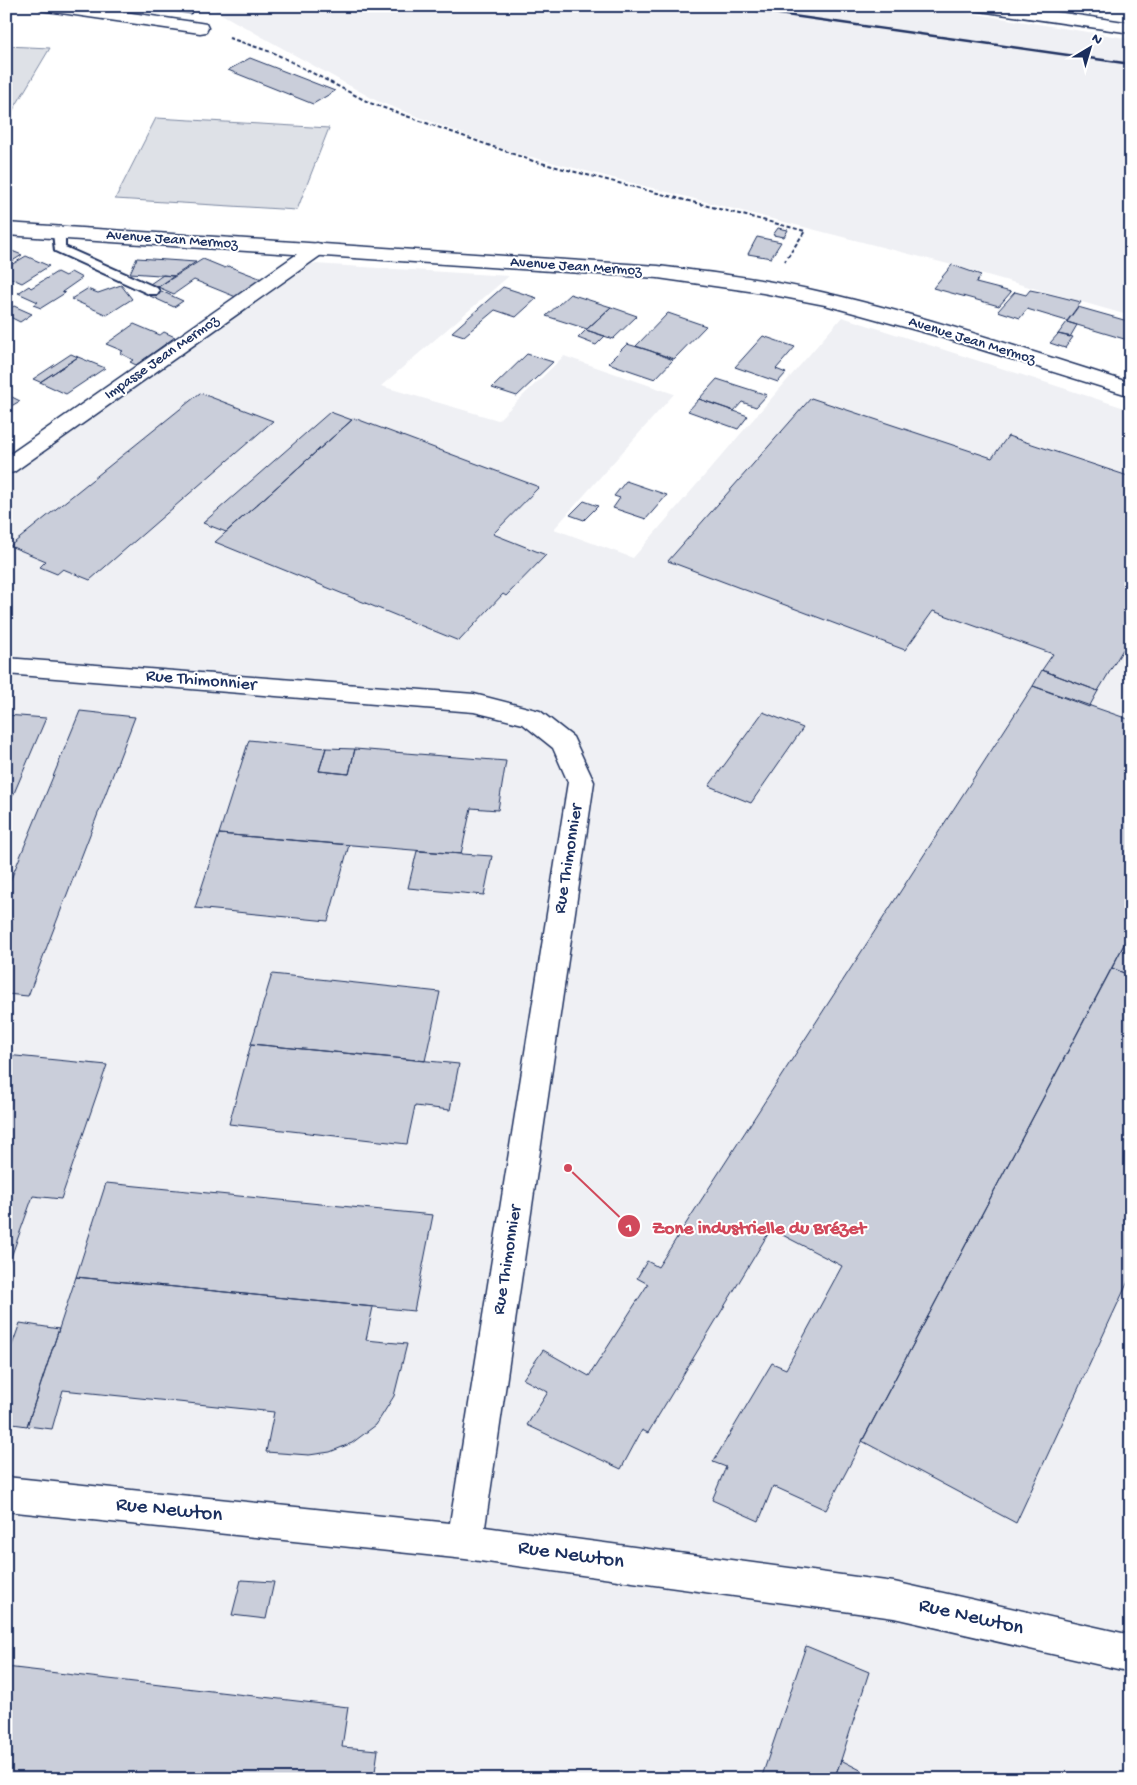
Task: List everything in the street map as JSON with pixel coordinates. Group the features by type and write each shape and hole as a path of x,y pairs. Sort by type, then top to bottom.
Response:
{"street":[{"path":"47,6 200,28"},
{"path":"980,6 1131,28"},
{"name":"Avenue Jean Mermoz","path":"6,229 658,272 766,287 825,298 906,320 1131,390"},
{"name":"Impasse Jean Mermoz","path":"6,467 317,250"},
{"name":"Rue Thimonnier","path":"6,666 474,703 531,717 564,743 580,782 465,1542"},
{"name":"Rue Newton","path":"6,1494 465,1542 894,1600 1131,1654"}],"lane":[{"path":"59,233 59,249 153,291"}],"path":[{"path":"200,28 274,53 370,103 533,161 805,231 766,287"}],"shaded area":[{"path":"207,6 926,6 1131,39 1131,316 952,265 508,151 377,101"},
{"path":"6,46 50,48 6,122"},
{"path":"156,118 329,128 297,210 115,199"},
{"path":"298,263 509,276 381,386 498,420 564,356 674,394 554,529 633,558 842,317 1131,410 1131,1779 6,1779 6,467"}],"building":[{"path":"137,6 199,6 191,14"},
{"path":"250,58 335,91 313,104 228,70"},
{"path":"778,228 788,230 784,237 773,235"},
{"path":"757,237 781,242 771,258 748,254"},
{"path":"12,251 22,255 6,265 6,254"},
{"path":"26,256 49,266 22,283 6,276 6,268"},
{"path":"137,258 196,262 174,276 130,273"},
{"path":"203,259 262,279 236,297 194,280 174,294 158,287"},
{"path":"952,265 981,275 976,283 1011,292 999,306 933,288"},
{"path":"57,272 65,276 71,272 82,278 62,292 65,293 41,308 33,305 38,302 18,293 29,286 31,288"},
{"path":"163,275 174,276 158,287 150,284"},
{"path":"121,285 132,299 107,315 71,299 87,289 98,293"},
{"path":"503,287 537,298 516,317 495,310 464,336 452,332"},
{"path":"159,290 183,301 174,307 150,296"},
{"path":"1030,290 1081,302 1067,321 1027,309 1020,318 998,311 1015,292 1026,295"},
{"path":"570,294 611,307 587,329 546,316"},
{"path":"14,306 32,314 20,322 6,315 6,311"},
{"path":"611,307 637,316 613,339 586,330"},
{"path":"1078,307 1131,322 1131,341 1067,322"},
{"path":"668,313 706,326 674,359 636,346"},
{"path":"1067,322 1077,325 1070,337 1058,334"},
{"path":"134,324 160,335 164,332 175,337 136,365 130,362 133,360 120,353 123,351 106,344"},
{"path":"586,330 605,336 596,345 578,338"},
{"path":"1058,334 1073,337 1065,348 1050,343"},
{"path":"763,336 795,347 776,369 786,373 778,382 735,367"},
{"path":"627,344 673,360 655,379 608,363"},
{"path":"71,354 78,357 40,382 33,379"},
{"path":"527,354 553,362 517,396 492,388"},
{"path":"78,357 105,368 66,394 40,382"},
{"path":"717,379 767,395 756,407 742,402 734,411 699,399"},
{"path":"200,393 273,421 90,580 63,569 57,574 40,567 46,561 10,546"},
{"path":"6,394 20,401 6,409"},
{"path":"811,398 992,458 1008,436 1131,477 1131,636 1098,691 1042,670 1053,654 933,611 905,650 668,561"},
{"path":"699,399 748,416 738,429 688,411"},
{"path":"330,412 352,420 226,532 203,523"},
{"path":"354,418 539,487 493,534 546,555 506,596 503,594 459,641 215,542"},
{"path":"626,481 667,495 646,519 613,508 620,498 614,496"},
{"path":"584,501 598,506 584,520 570,515"},
{"path":"1042,670 1098,691 1089,707 1033,686"},
{"path":"1033,686 1131,720 1131,931 826,1510 773,1486 759,1521 712,1500 726,1467 713,1462 772,1363 786,1369 842,1266 771,1229 648,1433 642,1430 621,1469 527,1425 548,1392 523,1379 543,1350 589,1376 648,1284 637,1278 647,1261 658,1267"},
{"path":"80,711 135,717 28,996 6,994 6,891"},
{"path":"763,712 803,728 751,803 709,786"},
{"path":"6,715 46,718 6,812"},
{"path":"249,740 326,748 319,771 349,774 355,749 506,761 498,810 471,808 461,854 219,834"},
{"path":"326,748 355,749 349,774 319,771"},
{"path":"219,834 349,845 328,921 195,908"},
{"path":"417,851 492,856 484,895 408,888"},
{"path":"1131,931 1131,976 1112,968"},
{"path":"1112,968 1131,976 1131,1275 1016,1523 862,1441"},
{"path":"272,974 440,992 425,1061 251,1044"},
{"path":"251,1044 459,1064 450,1110 415,1106 407,1144 229,1124"},
{"path":"6,1055 107,1065 61,1199 33,1196 6,1271"},
{"path":"106,1183 433,1215 414,1311 76,1277"},
{"path":"76,1277 373,1307 366,1340 407,1344 394,1396 376,1425 352,1443 330,1452 309,1455 266,1452 274,1412 63,1390 52,1429 27,1426"},
{"path":"20,1323 59,1329 27,1426 6,1423 6,1362"},
{"path":"241,1580 274,1582 266,1619 232,1615"},
{"path":"806,1646 869,1672 841,1760 834,1779 761,1779"},
{"path":"6,1667 348,1707 342,1747 378,1750 374,1779 6,1779"},
{"path":"841,1760 878,1779 834,1779"}],"railway":[{"path":"723,6 1131,64"}],"place":[{"name":"Zone industrielle du Brézet","path":"568,1168"}]}
